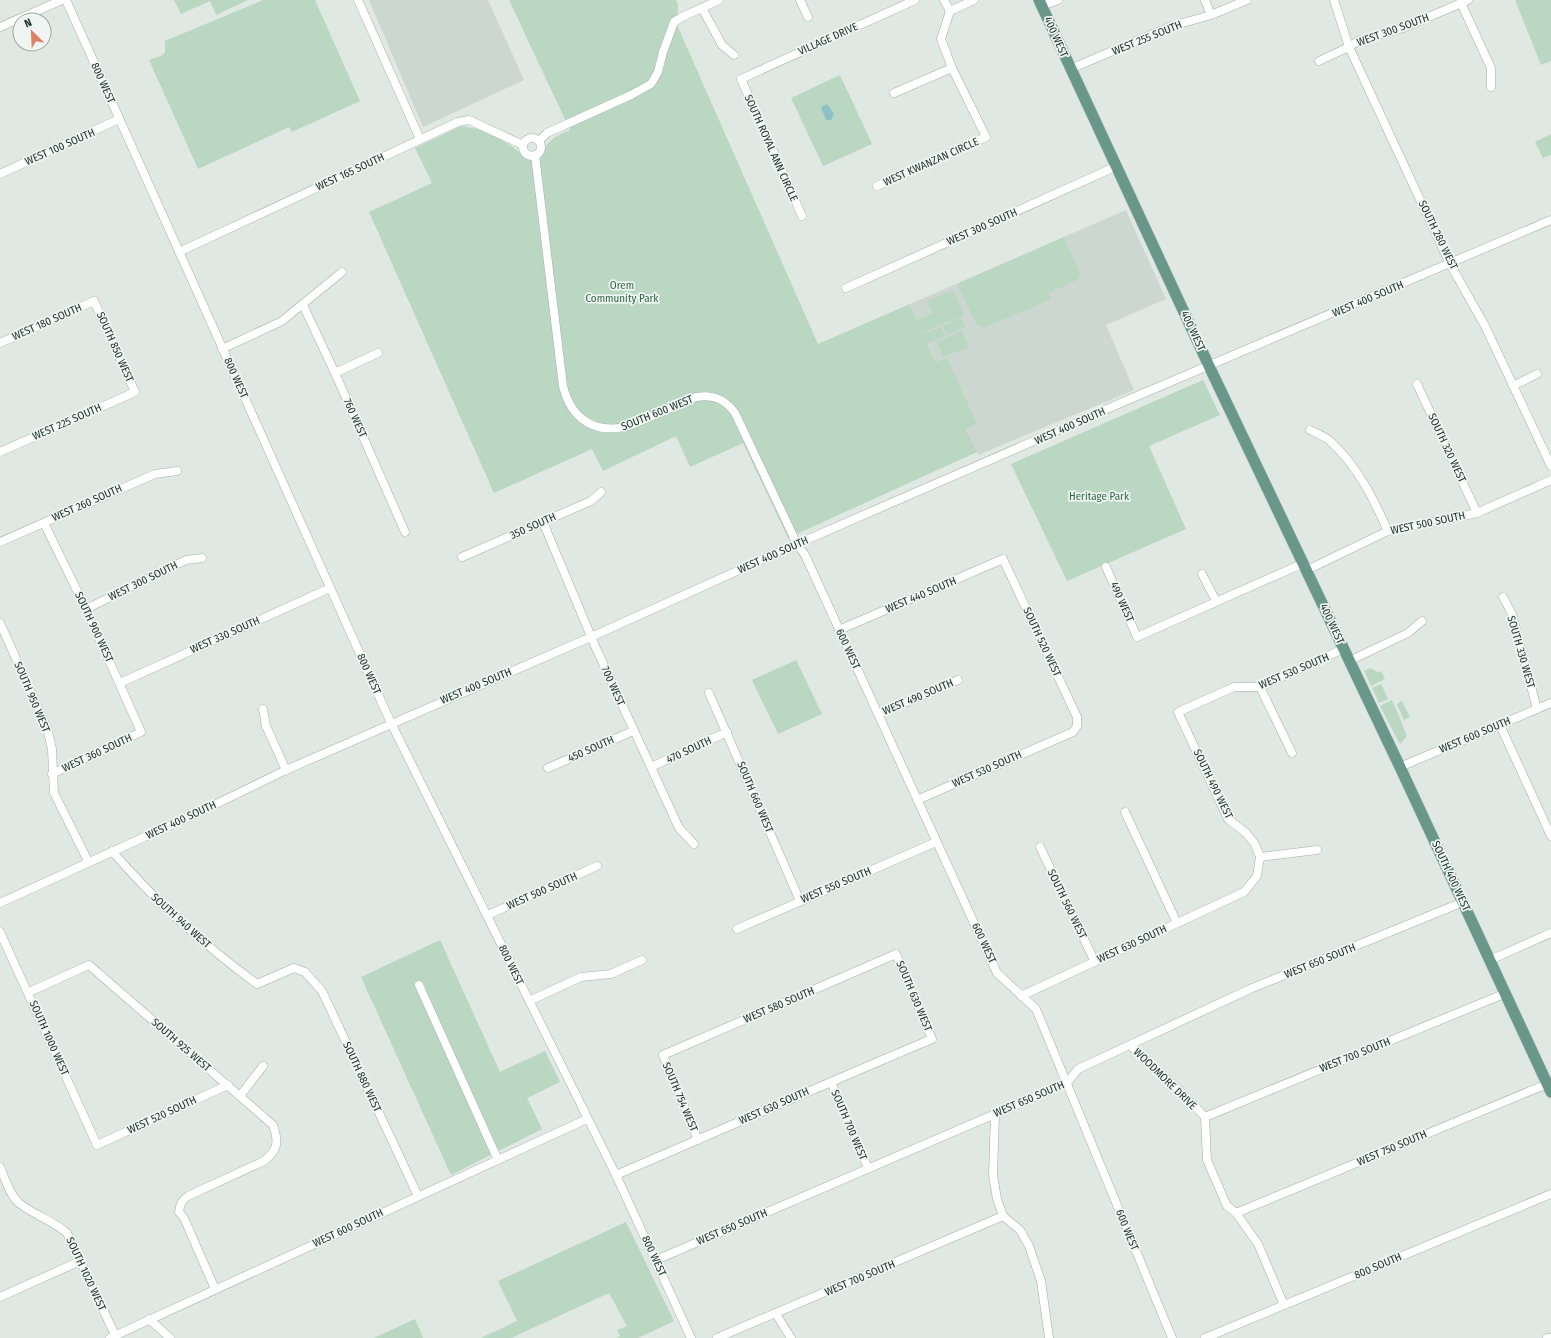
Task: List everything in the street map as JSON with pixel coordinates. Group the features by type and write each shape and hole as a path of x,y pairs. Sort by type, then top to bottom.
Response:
{"main road":[{"name":"400 WEST","path":"1041,3 1070,69 1117,166 1209,366 1349,661"},
{"name":"SOUTH 400 WEST","path":"1349,661 1506,993 1549,1088"}],"street":[{"path":"0,27 62,0"},
{"name":"800 WEST","path":"66,0 391,723 488,915 529,1001 616,1175 691,1338"},
{"path":"358,0 420,139"},
{"path":"539,141 547,133 631,95 651,84 658,72 662,52 674,22 719,0"},
{"path":"800,0 808,17"},
{"name":"VILLAGE DRIVE","path":"741,79 915,0"},
{"path":"894,93 952,68 941,39 950,10 944,0"},
{"path":"950,10 974,0"},
{"path":"1041,3 1058,0"},
{"path":"1205,0 1211,15"},
{"name":"WEST 255 SOUTH","path":"1070,69 1172,26 1211,15 1247,0"},
{"name":"SOUTH 280 WEST","path":"1334,0 1349,47 1450,264 1486,326 1551,466"},
{"path":"1464,1 1490,68 1491,87"},
{"name":"WEST 300 SOUTH","path":"1319,61 1349,47 1358,41 1402,28 1464,1"},
{"path":"702,8 722,45 734,55"},
{"name":"WEST KWANZAN CIRCLE","path":"877,186 986,137 952,68"},
{"name":"SOUTH ROYAL ANN CIRCLE","path":"741,79 802,216"},
{"name":"WEST 100 SOUTH","path":"0,174 119,119"},
{"name":"WEST 165 SOUTH","path":"179,252 458,122 469,120 523,145 527,154 535,155"},
{"path":"523,145 525,140 530,138 535,138 539,141 541,148 535,155"},
{"name":"SOUTH 600 WEST","path":"535,155 563,386 572,410 582,419 598,427 619,429 696,397 713,396 724,401 736,413 797,544"},
{"name":"WEST 300 SOUTH","path":"846,288 1117,166"},
{"name":"WEST 400 SOUTH","path":"0,903 286,770 591,637 797,544 1551,220"},
{"path":"222,349 282,321 342,272"},
{"name":"WEST 180 SOUTH","path":"0,343 94,301"},
{"name":"SOUTH 850 WEST","path":"94,301 135,392"},
{"name":"760 WEST","path":"303,305 335,373 405,532"},
{"path":"335,373 378,353"},
{"path":"1513,386 1537,374"},
{"name":"SOUTH 320 WEST","path":"1417,384 1477,513"},
{"name":"WEST 225 SOUTH","path":"0,452 135,392"},
{"path":"1310,430 1329,440 1356,470 1369,492 1388,531"},
{"name":"WEST 260 SOUTH","path":"0,542 155,474 177,471"},
{"name":"WEST 500 SOUTH","path":"1137,637 1216,601 1388,531 1477,513 1551,480"},
{"name":"350 SOUTH","path":"462,557 591,501 601,492"},
{"name":"700 WEST","path":"542,522 633,731 679,828 694,844"},
{"name":"SOUTH 900 WEST","path":"44,523 120,682 141,732"},
{"name":"600 WEST","path":"797,544 805,555 997,973 1036,1009 1172,1338"},
{"name":"WEST 300 SOUTH","path":"86,609 186,560 202,558"},
{"name":"WEST 440 SOUTH","path":"839,630 1003,559"},
{"name":"SOUTH 520 WEST","path":"1003,559 1077,717 1077,726"},
{"name":"490 WEST","path":"1106,567 1137,637"},
{"path":"1202,574 1216,601"},
{"name":"WEST 330 SOUTH","path":"120,682 330,588"},
{"name":"SOUTH 330 WEST","path":"1503,597 1512,614 1537,709"},
{"path":"1349,661 1408,633 1422,621"},
{"name":"SOUTH 950 WEST","path":"0,623 2,634 47,728 52,749 54,793 88,861"},
{"name":"WEST 530 SOUTH","path":"1178,712 1234,687 1260,688 1343,649"},
{"name":"WEST 490 SOUTH","path":"878,714 958,680"},
{"path":"1260,688 1292,754"},
{"name":"SOUTH 660 WEST","path":"709,694 800,901"},
{"name":"WEST 600 SOUTH","path":"1400,767 1551,703"},
{"path":"263,709 266,726 286,770"},
{"name":"SOUTH 490 WEST","path":"1178,712 1228,819 1246,833 1255,844 1260,857"},
{"path":"1500,724 1551,836"},
{"name":"WEST 530 SOUTH","path":"917,800 1073,732 1077,726"},
{"name":"450 SOUTH","path":"548,768 633,731"},
{"name":"WEST 360 SOUTH","path":"52,774 141,732"},
{"name":"470 SOUTH","path":"651,767 727,732"},
{"path":"1125,812 1177,923"},
{"name":"WEST 550 SOUTH","path":"736,929 936,842"},
{"name":"SOUTH 560 WEST","path":"1040,847 1095,962"},
{"path":"1260,857 1316,850"},
{"name":"SOUTH 940 WEST","path":"112,851 138,882 178,920 230,965 257,984 294,968"},
{"name":"WEST 630 SOUTH","path":"1021,996 1244,892 1257,876 1260,857"},
{"name":"WEST 500 SOUTH","path":"488,915 597,866"},
{"name":"WEST 650 SOUTH","path":"656,1260 1067,1083 1078,1069 1131,1046 1250,989 1463,902"},
{"name":"SOUTH 1000 WEST","path":"0,932 29,992 97,1145"},
{"path":"1490,960 1551,933"},
{"name":"SOUTH 630 WEST","path":"896,954 932,1038"},
{"name":"WEST 580 SOUTH","path":"662,1055 896,954"},
{"path":"529,1001 581,977 611,974 642,960"},
{"name":"SOUTH 925 WEST","path":"29,992 89,965 273,1125 277,1135 277,1144 273,1154 264,1161 188,1196 182,1200 179,1205 179,1212 184,1218 215,1289"},
{"name":"SOUTH 880 WEST","path":"294,968 305,972 322,991 418,1196"},
{"path":"419,985 498,1160"},
{"name":"WEST 700 SOUTH","path":"1205,1117 1506,993"},
{"name":"WEST 630 SOUTH","path":"616,1175 932,1038"},
{"name":"WOODMORE DRIVE","path":"1131,1046 1182,1093 1205,1117 1207,1160 1227,1206 1236,1213 1258,1244 1284,1305"},
{"name":"SOUTH 754 WEST","path":"662,1055 698,1140"},
{"path":"240,1096 263,1066"},
{"name":"SOUTH 700 WEST","path":"830,1082 868,1168"},
{"name":"WEST 520 SOUTH","path":"97,1145 228,1085"},
{"name":"WEST 750 SOUTH","path":"1236,1213 1549,1088"},
{"path":"995,1113 993,1175 1003,1216 1020,1230 1029,1246 1041,1281 1049,1338"},
{"name":"WEST 600 SOUTH","path":"113,1337 588,1119"},
{"name":"SOUTH 1020 WEST","path":"0,1168 12,1194 19,1203 56,1223 67,1233 113,1337"},
{"name":"800 SOUTH","path":"1205,1338 1551,1194"},
{"name":"WEST 700 SOUTH","path":"717,1338 1003,1216"},
{"path":"0,1297 80,1260"},
{"path":"776,1314 792,1338"},
{"path":"149,1320 170,1338"}],"shaded area":[{"path":"369,0 488,0 524,80 423,127"},
{"path":"1126,210 1166,299 1106,325 1134,390 978,455 910,304"}],"green space":[{"path":"174,0 248,0 216,15 210,1 181,14"},
{"path":"263,0 315,0 360,101 292,132 289,127 198,169 149,60 161,56 165,52 165,41"},
{"name":"Orem Community Park","path":"509,0 676,0 678,4 677,25 818,344 910,304 917,320 933,313 927,301 953,290 964,315 922,333 923,334 941,327 945,336 927,343 936,362 947,358 977,424 966,429 977,452 788,538 743,443 690,467 676,436 603,471 592,449 494,493 369,212 432,183 415,148 459,127 467,127 485,132 505,142 527,159 541,158 545,148 551,140 570,130"},
{"path":"1515,0 1551,0 1551,61 1541,65"},
{"path":"840,75 872,144 823,166 791,98"},
{"path":"1551,134 1551,155 1543,158 1535,142"},
{"path":"1064,237 1080,274 1077,280 1049,293 1051,299 984,328 977,325 957,284"},
{"path":"961,318 965,327 947,335 943,326"},
{"path":"962,331 969,347 943,357 937,342"},
{"name":"Heritage Park","path":"1203,380 1220,415 1149,446 1186,529 1067,581 1011,464"},
{"path":"796,660 822,714 778,734 752,680"},
{"path":"1370,668 1378,672 1381,671 1385,679 1371,686 1364,671"},
{"path":"1381,684 1388,699 1379,703 1372,688"},
{"path":"1392,700 1407,736 1400,744 1380,706"},
{"path":"1402,701 1410,717 1404,720 1397,704"},
{"path":"440,940 500,1072 545,1051 560,1082 527,1098 542,1129 451,1175 361,977"},
{"path":"626,1222 674,1321 638,1338 616,1338 620,1336 617,1330 627,1326 609,1293 511,1338 481,1338 517,1321 498,1281"},
{"path":"415,1319 423,1338 374,1338"}],"water":[{"path":"827,104 834,114 831,120 826,120 821,107"}]}
